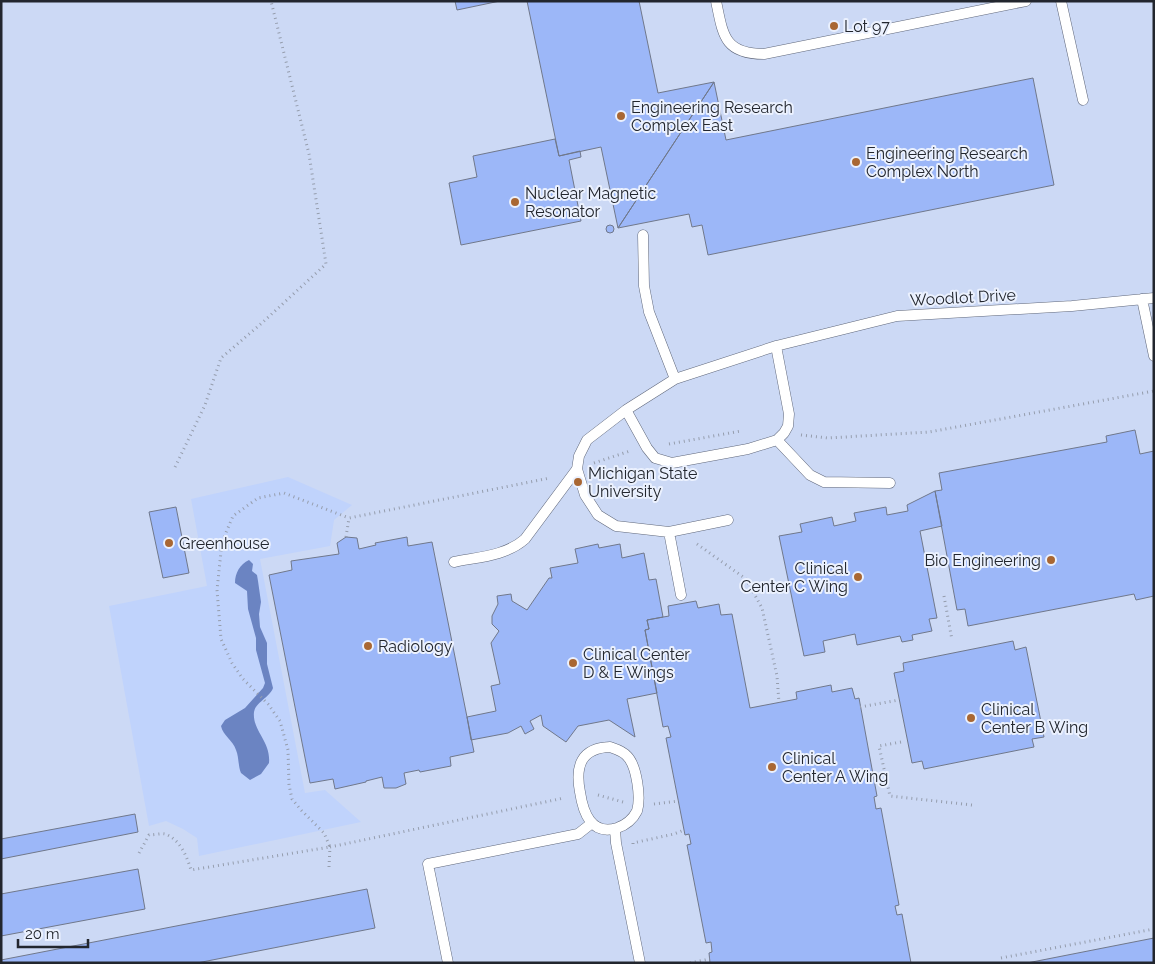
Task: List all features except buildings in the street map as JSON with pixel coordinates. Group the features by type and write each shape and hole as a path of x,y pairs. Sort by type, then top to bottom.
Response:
{"lane":[{"path":"716,1 721,29 726,40 734,48 744,52 764,54 1026,1"},
{"path":"1062,1 1083,100"},
{"path":"643,235 644,286 649,312 675,379"},
{"name":"Woodlot Drive","path":"577,469 579,456 587,440 626,410 675,379 776,346 897,316 1072,306 1154,298"},
{"path":"1142,299 1154,356"},
{"path":"626,410 647,448 655,458 672,463 748,449 777,440 788,426 789,414 776,346"},
{"path":"777,440 810,475 824,482 890,483"},
{"path":"577,469 585,496 598,514 616,526 669,532 728,520"},
{"path":"454,562 505,552 516,547 525,539 577,469"},
{"path":"669,532 681,594"},
{"path":"610,747 619,750 627,756 635,772 638,806 636,814 630,821 615,829 599,827 586,816 580,795 578,774 580,764 592,751 610,747"},
{"path":"448,963 428,864 578,834 592,823"},
{"path":"615,829 616,843 640,963"}],"path":[{"path":"175,468 205,406 221,358 326,264 310,154 271,1"},
{"path":"329,867 330,847 324,833 292,799 289,785 288,750 280,721 268,704 243,679 232,663 220,639 217,590 222,542 233,516 258,498 284,493 349,518"},
{"path":"669,532 702,546 746,579 762,608 777,676 779,703"},
{"path":"944,596 952,640"},
{"path":"860,707 899,700"},
{"path":"901,742 879,746 890,796 972,805"},
{"path":"139,853 149,835 165,834 175,840 187,856 191,870 330,847 580,795"},
{"path":"634,850 633,843 684,830"},
{"path":"1001,958 1154,929"},
{"path":"690,963 710,959"}],"shaded area":[{"name":"Michigan State University","path":"1,1 1154,1 1154,963 1,963"},
{"path":"288,477 352,505 334,520 330,546 260,559 305,793 325,790 361,822 199,856 197,838 183,829 166,821 149,826 109,606 207,586 191,499"},
{"path":"249,560 253,564 252,571 257,575 261,602 259,614 260,627 267,643 267,664 273,688 254,712 256,725 267,748 269,763 261,774 250,780 241,773 235,747 221,726 225,720 245,708 263,688 265,683 256,650 256,638 248,609 247,591 235,583 239,569"}],"place":[{"name":"Lot 97","path":"834,26"},
{"name":"Engineering Research Complex East","path":"621,116"},
{"name":"Engineering Research Complex North","path":"856,162"},
{"name":"Nuclear Magnetic Resonator","path":"515,202"},
{"name":"Michigan State University","path":"578,482"},
{"name":"Greenhouse","path":"169,543"},
{"name":"Bio Engineering","path":"1051,560"},
{"name":"Clinical Center C Wing","path":"858,577"},
{"name":"Radiology","path":"368,646"},
{"name":"Clinical Center D & E Wings","path":"573,663"},
{"name":"Clinical Center B Wing","path":"971,718"},
{"name":"Clinical Center A Wing","path":"772,767"}]}
